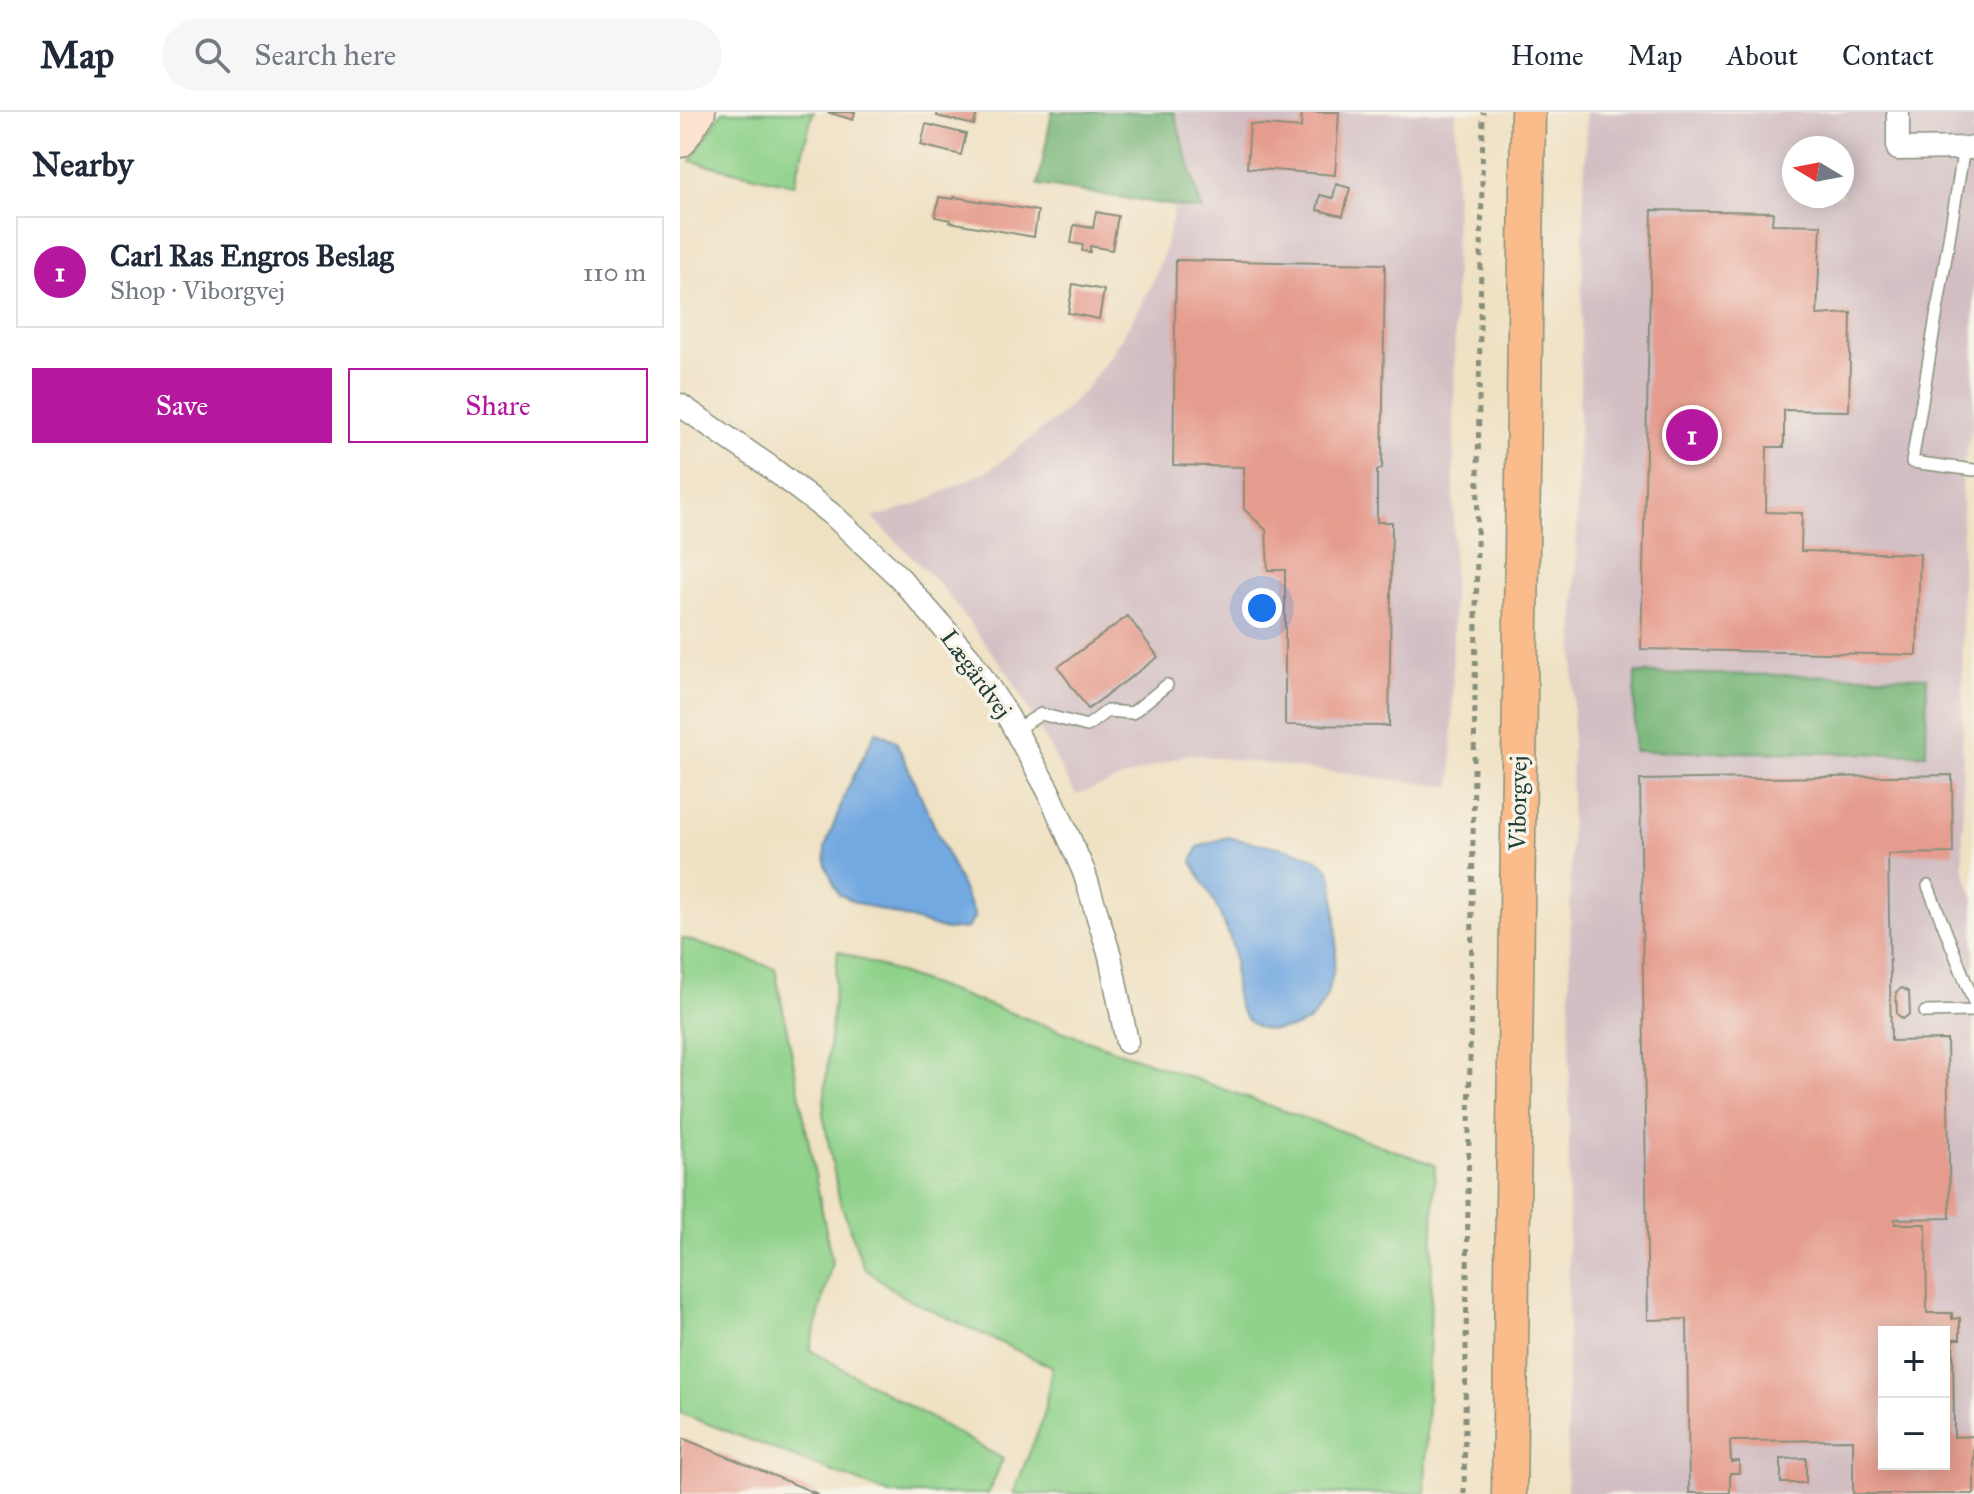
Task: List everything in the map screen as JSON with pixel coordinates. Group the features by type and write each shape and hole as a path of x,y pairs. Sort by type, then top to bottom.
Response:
{"main road":[{"name":"Viborgvej","path":"1509,1494 1528,112"}],"street":[{"path":"680,141 699,112"},
{"path":"1898,112 1898,149 1969,148"},
{"name":"Lægårdvej","path":"680,405 766,464 835,517 899,577 969,657 1049,792 1084,872 1110,956 1127,1042"}],"lane":[{"path":"1969,148 1912,462 1974,470"},
{"path":"1015,730 1041,714 1087,726 1107,711 1132,713 1167,685"},
{"path":"1928,886 1974,1003"},
{"path":"1925,1012 1974,1011"}],"path":[{"path":"1464,1494 1483,112"}],"shaded area":[{"path":"1174,112 1456,112 1452,787 1188,754 1076,795 1010,676 942,587 873,518 920,503 991,469 1057,418 1084,391 1112,354 1154,280 1165,248 1173,215"},
{"path":"1586,112 1974,112 1974,421 1962,468 1963,868 1974,897 1974,1494 1567,1494 1571,791"}],"green space":[{"path":"722,112 813,112 794,185 691,161"},
{"path":"1052,112 1174,112 1202,210 1038,185"},
{"path":"1635,673 1927,677 1926,754 1634,751"},
{"path":"682,938 775,968 832,1262 810,1350 1003,1459 988,1494 890,1494 680,1413"},
{"path":"838,951 1435,1165 1425,1494 1013,1494 1043,1419 1052,1367 903,1297 864,1268 839,1198 823,1114"}],"water":[{"path":"876,731 896,741 975,916 968,928 946,930 855,902 839,894 826,866 825,848 846,792"},
{"path":"1227,837 1308,855 1326,866 1331,875 1336,923 1335,962 1324,1000 1315,1015 1302,1025 1280,1029 1260,1028 1240,1009 1232,945 1192,862 1198,847"}],"building":[{"path":"827,112 855,112 853,120"},
{"path":"938,112 977,112 974,125 937,116"},
{"path":"1302,112 1339,112 1335,175 1247,168 1250,124 1301,128"},
{"path":"926,124 966,134 961,155 921,145"},
{"path":"1336,184 1350,188 1343,216 1317,210 1320,195 1333,198"},
{"path":"939,197 1038,211 1034,237 935,217"},
{"path":"1652,210 1773,212 1772,224 1821,225 1817,315 1851,313 1849,411 1784,410 1784,447 1767,447 1766,512 1802,513 1801,551 1920,554 1917,655 1641,649"},
{"path":"1096,212 1118,216 1112,250 1090,246 1090,252 1082,251 1083,245 1071,243 1074,225 1093,228"},
{"path":"1176,260 1385,264 1382,469 1377,470 1377,522 1392,522 1389,726 1285,725 1285,570 1268,570 1266,530 1244,509 1244,467 1173,465"},
{"path":"1073,284 1104,290 1099,319 1068,313"},
{"path":"1128,616 1158,657 1088,709 1058,667"},
{"path":"1952,775 1953,853 1888,854 1891,1041 1947,1040 1950,1218 1895,1219 1895,1224 1926,1224 1927,1313 1952,1313 1952,1319 1960,1318 1960,1339 1953,1339 1954,1437 1974,1436 1974,1494 1853,1494 1853,1440 1730,1441 1731,1462 1739,1461 1739,1473 1730,1473 1730,1493 1689,1493 1687,1319 1648,1320 1640,780"},
{"path":"1902,988 1909,992 1910,1014 1903,1019 1897,1014 1896,992"},
{"path":"682,1438 818,1494 680,1494"},
{"path":"1806,1458 1806,1483 1781,1483 1781,1459"}],"place":[{"name":"Carl Ras Engros Beslag","path":"1692,435"}]}
